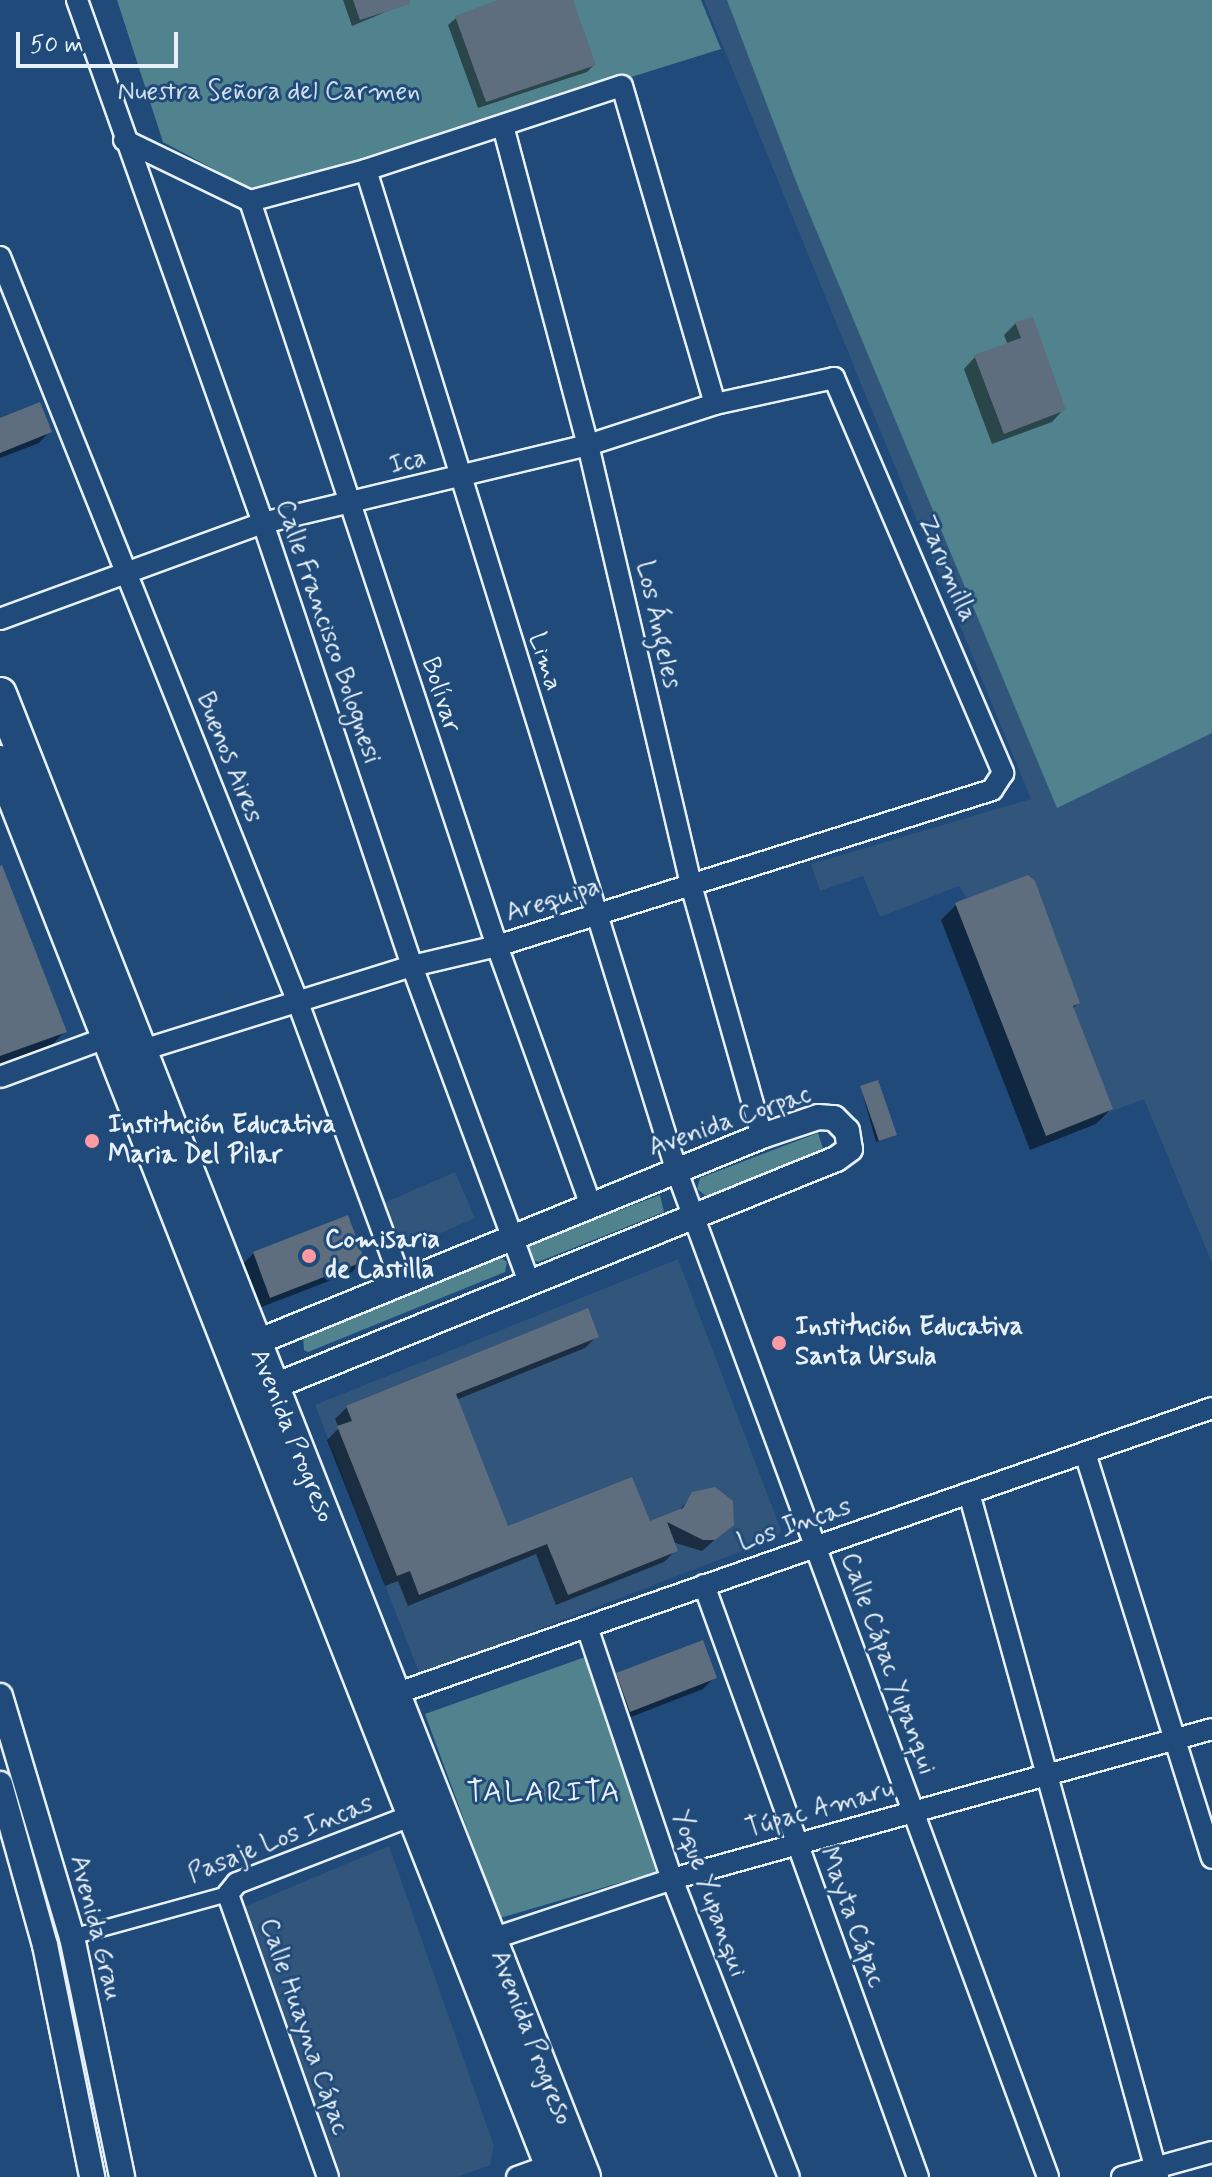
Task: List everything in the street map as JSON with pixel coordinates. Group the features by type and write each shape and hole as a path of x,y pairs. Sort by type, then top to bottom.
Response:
{"main road":[{"name":"Avenida Progreso","path":"0,694 124,1043 261,1392 416,1814 567,2169"},
{"name":"Avenida Progreso","path":"0,762 124,1043"},
{"name":"Avenida Progreso","path":"261,1392 395,1694 491,1939 567,2169"}],"street":[{"name":"Calle Francisco Bolognesi","path":"77,0 124,140 263,523 412,966 528,1280"},
{"path":"124,140 250,201 366,170 625,88 715,404"},
{"name":"Los Ángeles","path":"503,126 588,445 691,885 762,1136"},
{"name":"Lima","path":"366,170 458,478 676,1169"},
{"name":"Bolívar","path":"250,201 497,946 590,1203"},
{"name":"Buenos Aires","path":"0,257 297,1000 401,1281"},
{"name":"Ica","path":"0,619 263,523 588,445 715,404 834,378"},
{"name":"Zarumilla","path":"834,378 1003,773 1001,783"},
{"name":"Arequipa","path":"0,1077 497,946 992,790 1001,783"},
{"name":"Avenida Corpac","path":"243,1347 590,1203 762,1136 827,1116 847,1131 850,1149 836,1159 528,1280 261,1392"},
{"name":"Calle Cápac Yupanqui","path":"676,1169 1048,2177"},
{"name":"Los Incas","path":"395,1694 1085,1453 1211,1413"},
{"path":"1085,1453 1212,1858"},
{"path":"969,1493 1156,2172"},
{"name":"Mayta Cápac","path":"704,1585 918,2177"},
{"name":"Yoque Yupanqui","path":"587,1627 672,1879 789,2177"},
{"name":"Avenida Grau","path":"0,1696 72,1937 122,2177"},
{"name":"Túpac Amaru","path":"491,1939 672,1879 1212,1729"},
{"name":"Avenida Grau","path":"0,1784 45,1945 92,2177"},
{"name":"Pasaje Los Incas","path":"72,1937 228,1894 237,1883 416,1814"},
{"name":"Calle Huayna Cápac","path":"228,1894 328,2177"},
{"path":"1122,2177 1156,2172 1212,2152"},
{"path":"517,2177 567,2169"}],"shaded area":[{"path":"704,0 1212,0 1212,1263 1144,1099 1046,1136 955,903 966,897 959,886 880,917 863,876 820,891 811,864 1031,799"},
{"path":"455,1172 475,1218 397,1252 377,1206"},
{"path":"678,1259 781,1530 778,1537 420,1675 315,1405"},
{"path":"389,1846 494,2146 490,2165 457,2177 334,2177 239,1909"}],"green space":[{"name":"Nuestra Señora del Carmen","path":"117,0 701,0 721,49 259,193 163,142"},
{"path":"727,0 1212,0 1212,733 1057,808 799,189"},
{"path":"818,1133 824,1152 706,1196 697,1189 700,1178"},
{"path":"660,1195 664,1212 538,1262 529,1258 529,1244"},
{"path":"499,1256 507,1262 505,1272 308,1352 304,1350 303,1335"},
{"path":"588,1656 656,1872 500,1918 425,1714"}],"building":[{"path":"353,0 410,0 410,4 360,20"},
{"path":"498,0 573,0 596,65 486,102 455,16"},
{"path":"1033,317 1066,410 1004,434 974,355 1021,338 1015,322"},
{"path":"40,402 52,432 0,453 0,418"},
{"path":"0,866 67,1032 0,1056"},
{"path":"1028,875 1035,881 1080,1003 1073,1006 1113,1109 1046,1136 955,903"},
{"path":"878,1080 897,1135 879,1141 860,1086"},
{"name":"Comisaria de Castilla","path":"348,1215 365,1261 270,1298 253,1252"},
{"path":"588,1308 599,1337 456,1394 508,1526 632,1477 650,1521 683,1508 692,1492 715,1487 733,1501 734,1525 715,1540 703,1540 667,1522 678,1551 568,1595 547,1544 419,1595 410,1571 397,1576 337,1426 352,1421 346,1406"},
{"path":"703,1640 717,1678 630,1712 616,1673"}],"place":[{"name":"Institución Educativa Maria Del Pilar","path":"92,1141"},
{"name":"Comisaria de Castilla","path":"309,1256"},
{"name":"Institución Educativa Santa Ursula","path":"779,1343"}],"district":[{"name":"TALARITA","path":"544,1793"}]}
